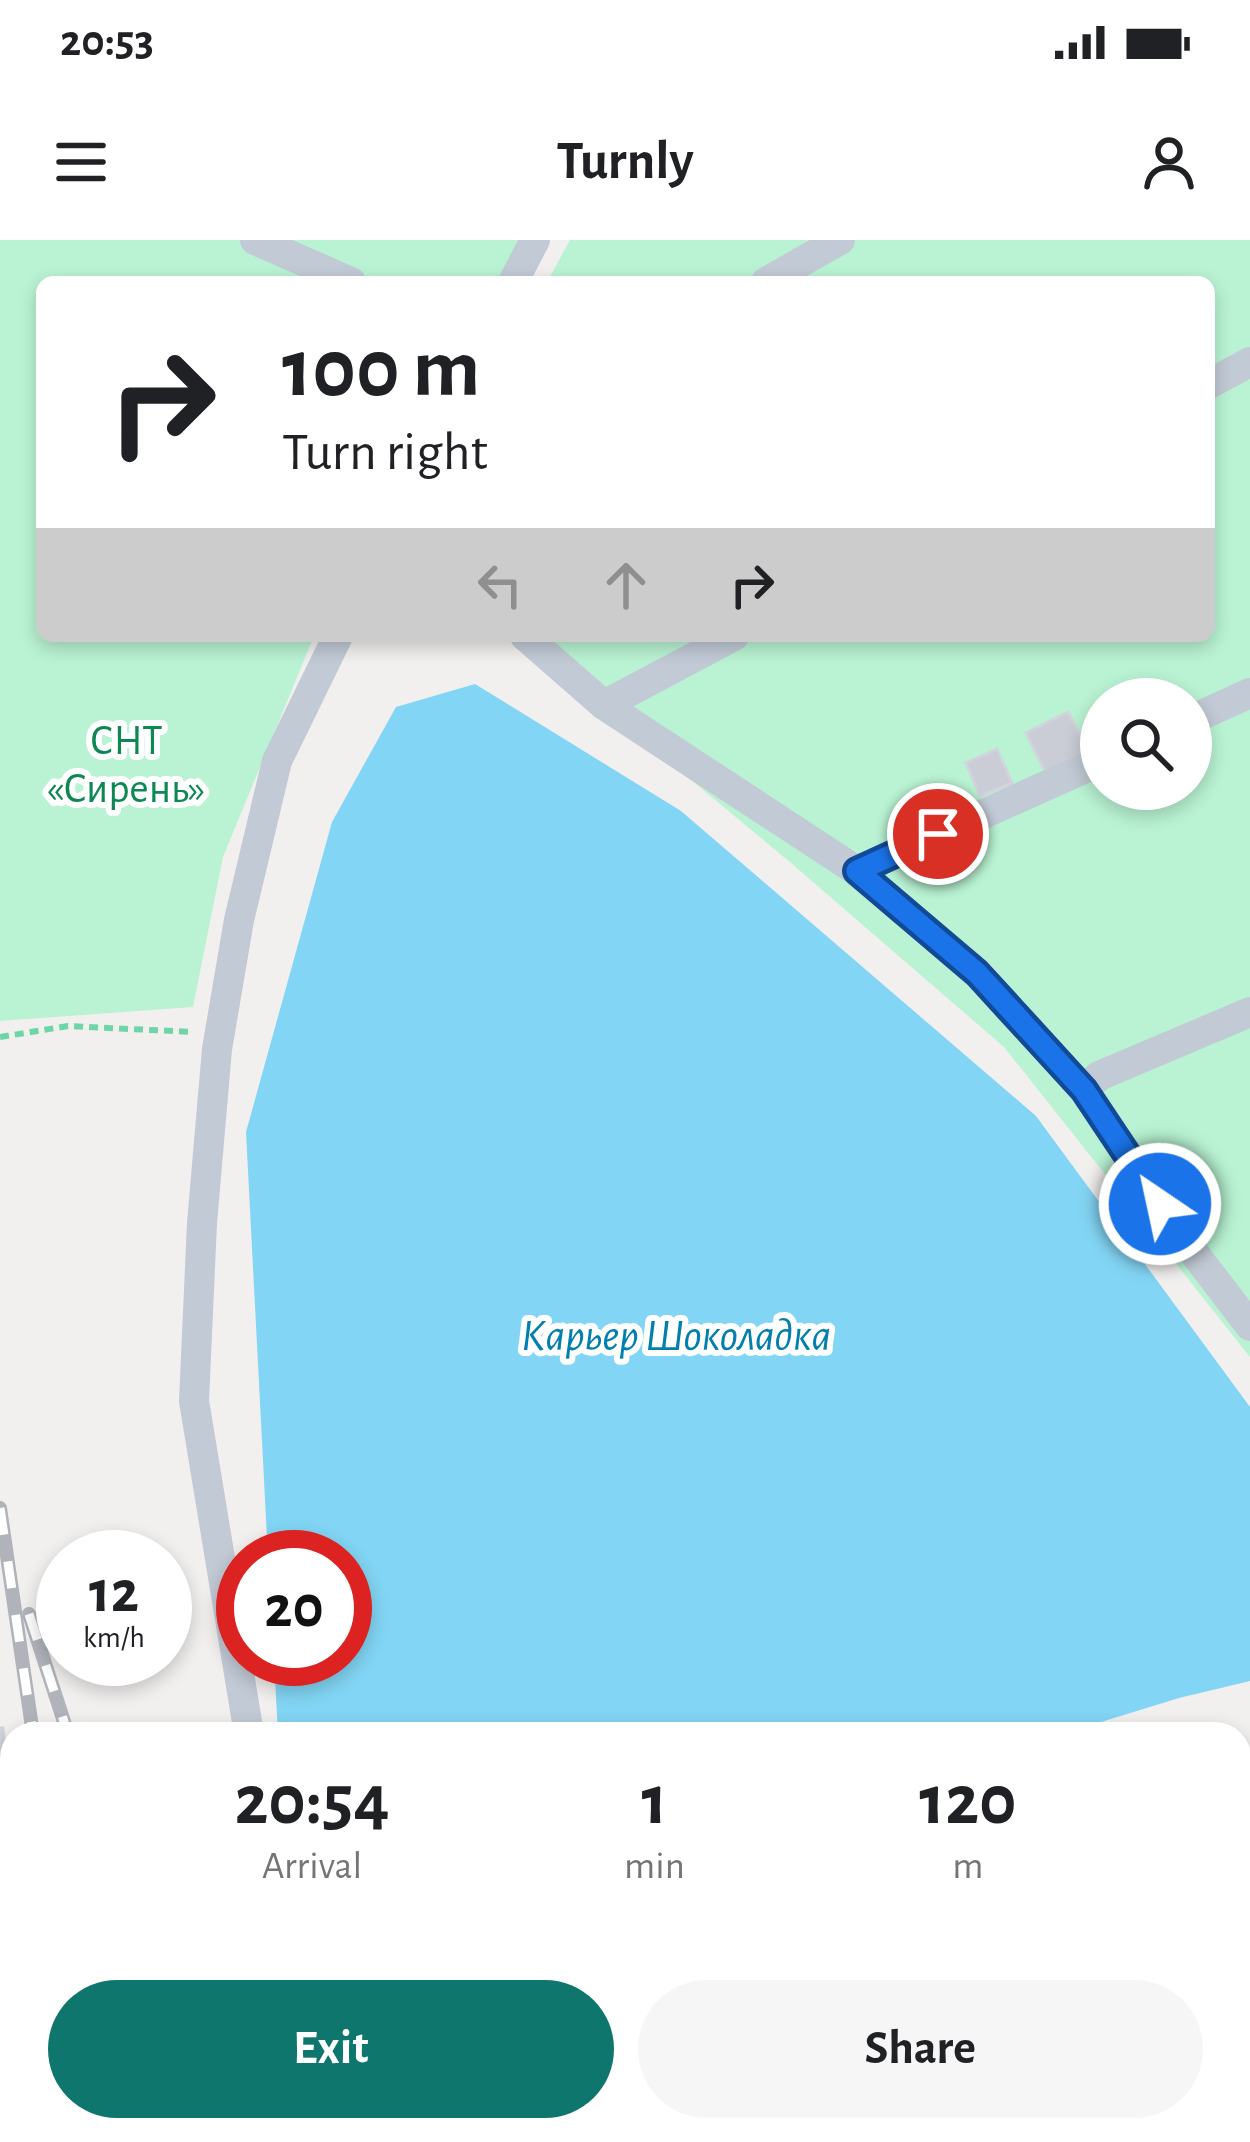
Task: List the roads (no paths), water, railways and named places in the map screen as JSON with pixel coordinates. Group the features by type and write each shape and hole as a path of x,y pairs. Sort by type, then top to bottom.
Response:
{"street":[{"path":"256,240 337,276"},
{"path":"516,276 535,240"},
{"path":"777,276 840,240"},
{"path":"1215,381 1250,362"},
{"path":"247,1722 194,1401 202,1223 220,1034 239,920 277,761 335,642"},
{"path":"532,642 604,705 857,871 977,973 1084,1090 1185,1241 1250,1325"},
{"path":"604,705 723,642"},
{"path":"1212,710 1250,693"},
{"path":"857,871 1080,770"},
{"path":"1084,1090 1100,1076 1250,1012"}],"water":[{"name":"Карьер Шоколадка","path":"475,684 681,811 1036,1116 1250,1407 1250,1681 1101,1722 277,1722 275,1686 372,1686 372,1530 267,1530 246,1132 332,822 396,707"}],"railway":[{"path":"0,1508 31,1722"},
{"path":"29,1614 64,1722"}],"park label":[{"name":"СНТ «Сирень»","path":"126,763"}]}
